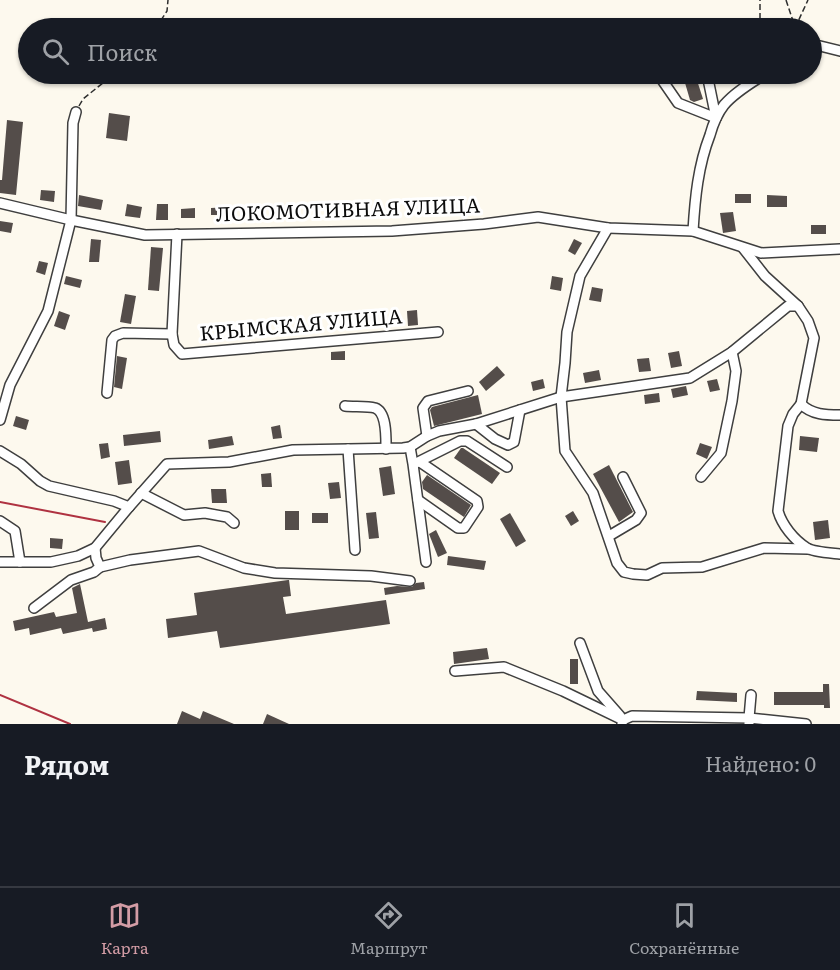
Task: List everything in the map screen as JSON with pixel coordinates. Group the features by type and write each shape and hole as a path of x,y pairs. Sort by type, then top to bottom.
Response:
{"street":[{"path":"822,46 840,51"},
{"path":"665,84 678,103 716,118"},
{"path":"709,84 716,118"},
{"path":"693,231 699,171 716,118 725,105 750,84"},
{"path":"0,420 10,385 48,311 70,220 73,123 76,112"},
{"name":"ЛОКОМОТИВНАЯ УЛИЦА","path":"0,203 145,235 392,231 484,224 538,217 608,228 693,231 761,253 840,249"},
{"path":"608,228 580,276 567,332 561,397 565,451 593,493 618,563 624,572 647,575 662,568 702,567 764,548 808,549 840,554"},
{"name":"КРЫМСКАЯ УЛИЦА","path":"177,234 172,334 174,345 182,354 438,332"},
{"path":"743,247 765,276 798,306 808,321 814,338 801,404 788,426 778,511 781,522 808,549"},
{"path":"0,562 51,562 78,556 95,548 167,464 229,462 293,450 410,447 439,431 476,424 561,397 690,378 732,352 788,306 798,306"},
{"path":"107,393 112,340 115,336 123,333 172,334"},
{"path":"701,477 721,453 736,372 732,352"},
{"path":"427,436 423,408 428,401 468,391"},
{"path":"801,404 806,410 815,413 840,415"},
{"path":"345,406 375,408 380,412 385,423 386,449"},
{"path":"476,424 508,445 514,442 520,410"},
{"path":"417,463 460,441 467,441 507,467"},
{"path":"410,447 417,463 418,500 426,562"},
{"path":"348,449 355,550"},
{"path":"0,451 49,486 114,501 129,507"},
{"path":"417,463 477,501 478,507 464,528 458,528 418,500"},
{"path":"609,536 636,520 641,513 623,477"},
{"path":"141,493 184,515 205,513 227,517 234,523"},
{"path":"0,521 15,531 20,562"},
{"path":"95,548 100,567"},
{"path":"34,608 71,580 94,572 100,567 130,560 199,551 244,568 275,573 371,576 410,581"},
{"path":"580,643 598,691 622,722"},
{"path":"455,671 504,667 563,690 622,722"},
{"path":"749,721 751,695"},
{"path":"622,722 632,716 806,724"}],"path":[{"path":"162,18 167,11 168,0"},
{"path":"760,0 760,18"},
{"path":"786,0 792,18"},
{"path":"800,18 808,0"},
{"path":"76,112 83,99 102,84"}],"building":[{"path":"685,84 698,84 703,99 694,102 690,100"},
{"path":"109,113 130,116 127,141 106,138"},
{"path":"7,120 23,122 16,195 0,193"},
{"path":"41,190 55,191 54,202 40,200"},
{"path":"735,194 751,194 751,203 735,203"},
{"path":"79,195 103,200 101,210 78,206"},
{"path":"767,195 787,196 787,207 767,207"},
{"path":"127,204 142,207 140,218 125,216"},
{"path":"157,204 168,204 168,220 156,220"},
{"path":"229,207 230,215 211,215 211,208"},
{"path":"195,208 195,218 181,218 181,209"},
{"path":"733,212 736,231 723,233 720,213"},
{"path":"0,221 13,223 11,233 0,231"},
{"path":"811,225 826,225 826,234 811,234"},
{"path":"91,239 101,240 99,262 89,262"},
{"path":"574,239 582,243 575,255 568,251"},
{"path":"151,247 163,248 159,291 148,290"},
{"path":"39,261 48,263 45,275 36,272"},
{"path":"66,276 82,280 80,288 64,284"},
{"path":"552,276 563,278 561,291 550,289"},
{"path":"592,287 603,289 601,302 589,300"},
{"path":"125,294 136,296 131,324 120,322"},
{"path":"417,310 418,325 408,326 407,311"},
{"path":"59,311 70,315 65,330 54,326"},
{"path":"345,351 345,360 331,360 331,352"},
{"path":"679,351 682,366 671,368 668,353"},
{"path":"117,356 127,358 122,389 114,387"},
{"path":"649,358 651,371 639,372 637,359"},
{"path":"497,366 505,375 486,391 479,382"},
{"path":"599,370 601,380 585,383 583,373"},
{"path":"543,379 545,388 533,391 531,382"},
{"path":"717,379 720,390 710,392 707,381"},
{"path":"686,386 688,395 673,398 671,389"},
{"path":"659,393 660,402 645,404 644,395"},
{"path":"478,395 482,414 434,426 430,410 432,407"},
{"path":"16,416 29,420 26,430 13,426"},
{"path":"280,425 282,438 273,439 271,427"},
{"path":"160,431 161,442 124,446 123,435"},
{"path":"232,436 234,445 209,449 208,440"},
{"path":"800,436 819,438 817,452 799,450"},
{"path":"108,443 110,457 101,459 99,444"},
{"path":"700,443 712,447 707,459 696,454"},
{"path":"461,448 500,473 492,484 454,458"},
{"path":"129,460 132,483 118,485 115,462"},
{"path":"609,465 633,512 619,522 593,474"},
{"path":"391,466 395,494 383,496 379,468"},
{"path":"271,473 272,487 262,487 261,474"},
{"path":"427,475 471,505 464,517 423,489 422,482"},
{"path":"339,482 341,498 330,499 328,483"},
{"path":"211,489 226,489 227,503 212,503"},
{"path":"285,511 299,511 299,530 285,530"},
{"path":"573,511 579,521 571,526 565,516"},
{"path":"376,512 379,538 369,539 366,513"},
{"path":"312,513 328,513 328,523 312,523"},
{"path":"510,513 526,541 516,547 500,519"},
{"path":"828,520 830,538 815,540 813,522"},
{"path":"436,530 447,553 438,557 429,534"},
{"path":"50,538 63,539 62,549 50,548"},
{"path":"448,556 486,561 484,570 447,565"},
{"path":"289,580 291,596 283,597 286,614 386,600 390,624 220,648 217,631 168,638 166,619 197,615 194,593"},
{"path":"424,582 425,589 385,595 384,588 412,587 416,583"},
{"path":"80,584 88,622 105,618 107,629 93,632 92,628 63,634 61,628 30,635 29,628 15,631 13,621 54,612 56,617 77,613 72,588"},
{"path":"487,648 489,659 454,664 453,652"},
{"path":"570,659 578,659 578,684 570,684"},
{"path":"823,684 829,684 830,708 824,708 824,705 774,705 774,692 823,692"},
{"path":"697,691 737,693 737,702 696,700"},
{"path":"182,711 200,719 203,711 234,724 177,724"},
{"path":"267,714 289,724 263,724"}],"railway":[{"path":"0,502 105,522"},
{"path":"0,695 70,724"}]}
